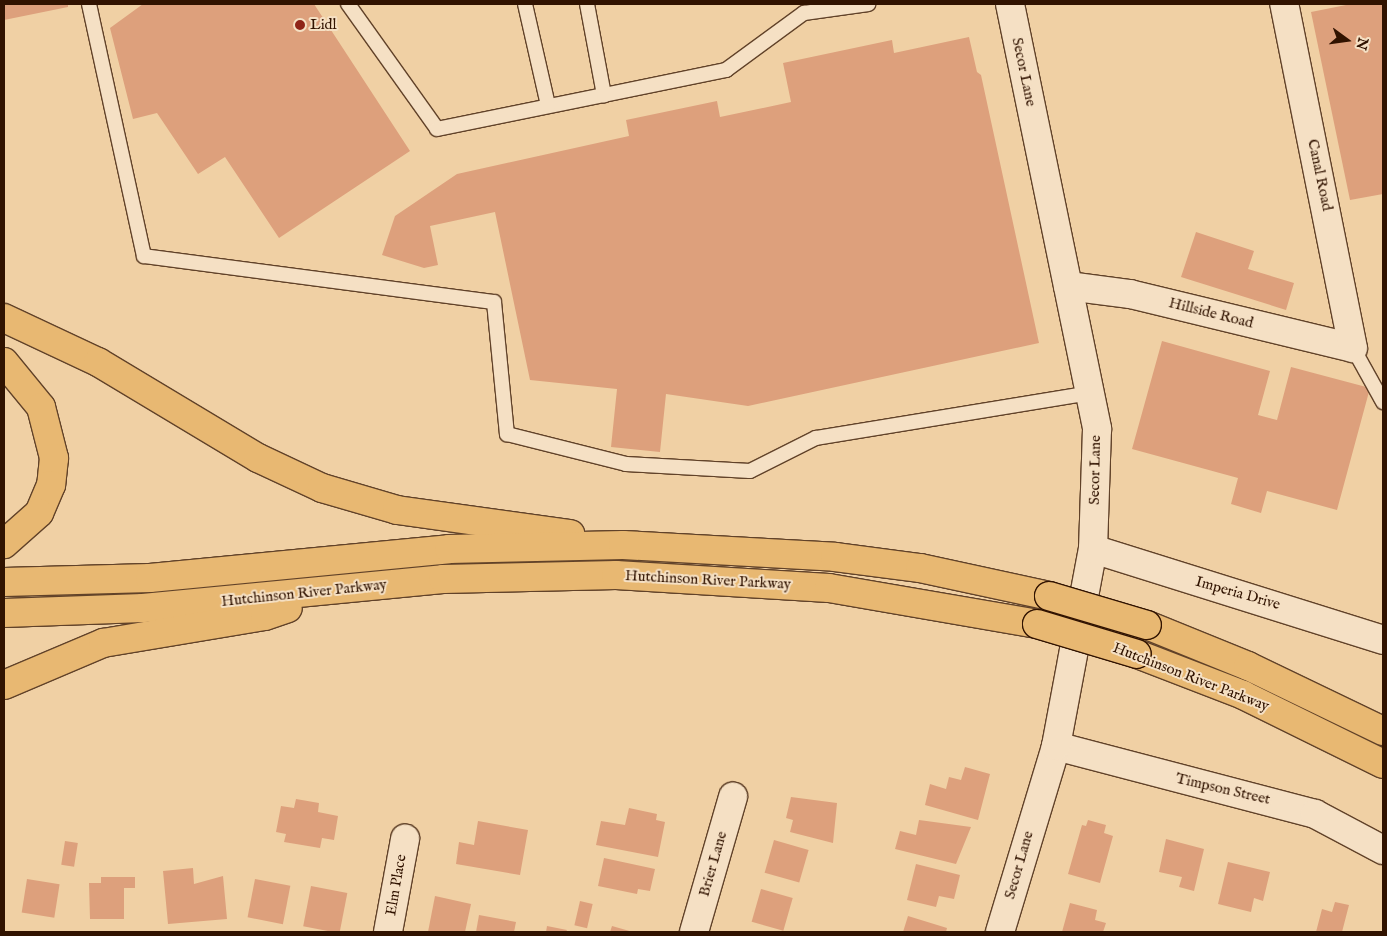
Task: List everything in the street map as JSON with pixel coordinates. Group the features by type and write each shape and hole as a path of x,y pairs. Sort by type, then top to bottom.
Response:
{"highway":[{"path":"4,318 90,357 267,463 322,488 397,510 530,526 623,544"},
{"path":"4,362 41,406 54,458 51,485 38,513 4,544"},
{"name":"Hutchinson River Parkway","path":"4,582 150,578 449,549 623,544 835,557 920,568 1049,596 1147,625 1248,666 1383,731"},
{"name":"Hutchinson River Parkway","path":"4,613 143,608 495,577 717,578 868,593 1037,624 1137,654 1243,695 1383,764"},
{"path":"4,685 103,643 264,616 339,590"}],"street":[{"name":"Secor Lane","path":"1000,932 1056,746 1093,549 1097,429 1010,4"},
{"name":"Canal Road","path":"1284,4 1353,348"},
{"name":"Hillside Road","path":"1068,286 1130,294 1353,348"},
{"name":"Imperia Drive","path":"1093,549 1383,640"},
{"name":"Timpson Street","path":"1056,746 1315,814 1383,850"},
{"name":"Brier Lane","path":"694,932 733,797"},
{"name":"Elm Place","path":"388,932 404,839"}],"lane":[{"path":"89,4 144,256 494,302 507,434 626,464 750,471 816,438 1090,393"},
{"path":"348,4 437,129 726,70 804,13 868,4"},
{"path":"525,4 548,105"},
{"path":"587,4 604,95"},
{"path":"1353,348 1383,402"}],"building":[{"path":"4,4 68,4 68,7 4,20"},
{"path":"143,4 314,4 410,151 279,238 225,157 198,174 157,113 133,119 110,28"},
{"path":"1351,4 1383,4 1383,194 1350,200 1311,12"},
{"path":"969,37 977,72 981,75 1039,343 748,406 666,394 660,452 611,447 617,389 530,380 495,212 430,226 438,265 424,268 382,255 395,216 457,174 629,136 626,120 717,101 720,117 791,102 783,63 892,40 894,53"},
{"path":"1196,232 1254,251 1248,269 1294,283 1286,310 1181,277"},
{"path":"1162,341 1270,371 1258,415 1277,420 1291,367 1370,388 1337,510 1267,491 1261,513 1231,504 1238,478 1132,449"},
{"path":"965,767 990,774 978,820 925,805 930,784 946,789 949,777 961,780"},
{"path":"791,797 837,803 833,843 790,832 793,820 786,818"},
{"path":"296,799 319,803 318,812 338,816 334,840 322,838 320,848 284,842 286,834 276,832 281,806 294,808"},
{"path":"629,808 657,814 656,820 665,822 658,857 596,845 601,821 625,825"},
{"path":"919,820 971,827 956,864 895,849 900,831 916,835"},
{"path":"1088,820 1106,825 1104,833 1113,836 1100,883 1068,874 1082,825 1086,826"},
{"path":"478,821 528,830 520,875 456,864 459,842 474,845"},
{"path":"1166,839 1204,849 1194,891 1179,887 1182,877 1159,872"},
{"path":"774,840 809,850 799,883 765,873"},
{"path":"65,841 78,843 74,867 61,865"},
{"path":"604,858 655,869 650,891 638,889 637,894 598,886"},
{"path":"1228,862 1270,872 1263,901 1254,898 1251,912 1218,904"},
{"path":"916,864 960,875 954,899 939,896 936,907 907,900"},
{"path":"193,868 194,884 223,876 227,919 168,924 163,871"},
{"path":"101,877 135,877 135,888 124,888 124,919 90,919 89,883 101,883"},
{"path":"27,879 60,884 54,918 22,913"},
{"path":"255,879 290,886 283,924 248,917"},
{"path":"311,886 347,893 340,932 303,926"},
{"path":"761,889 793,898 783,931 752,922"},
{"path":"435,896 471,904 465,932 428,932"},
{"path":"580,901 593,904 587,928 574,925"},
{"path":"1335,902 1349,905 1342,932 1316,932 1322,909 1332,912"},
{"path":"1070,903 1097,910 1095,920 1106,923 1103,932 1062,932"},
{"path":"479,915 516,922 514,932 476,932"},
{"path":"908,916 947,928 946,932 903,932"},
{"path":"547,926 567,930 566,932 546,932"},
{"path":"612,926 633,932 610,932"}],"place":[{"name":"Lidl","path":"300,25"}]}
